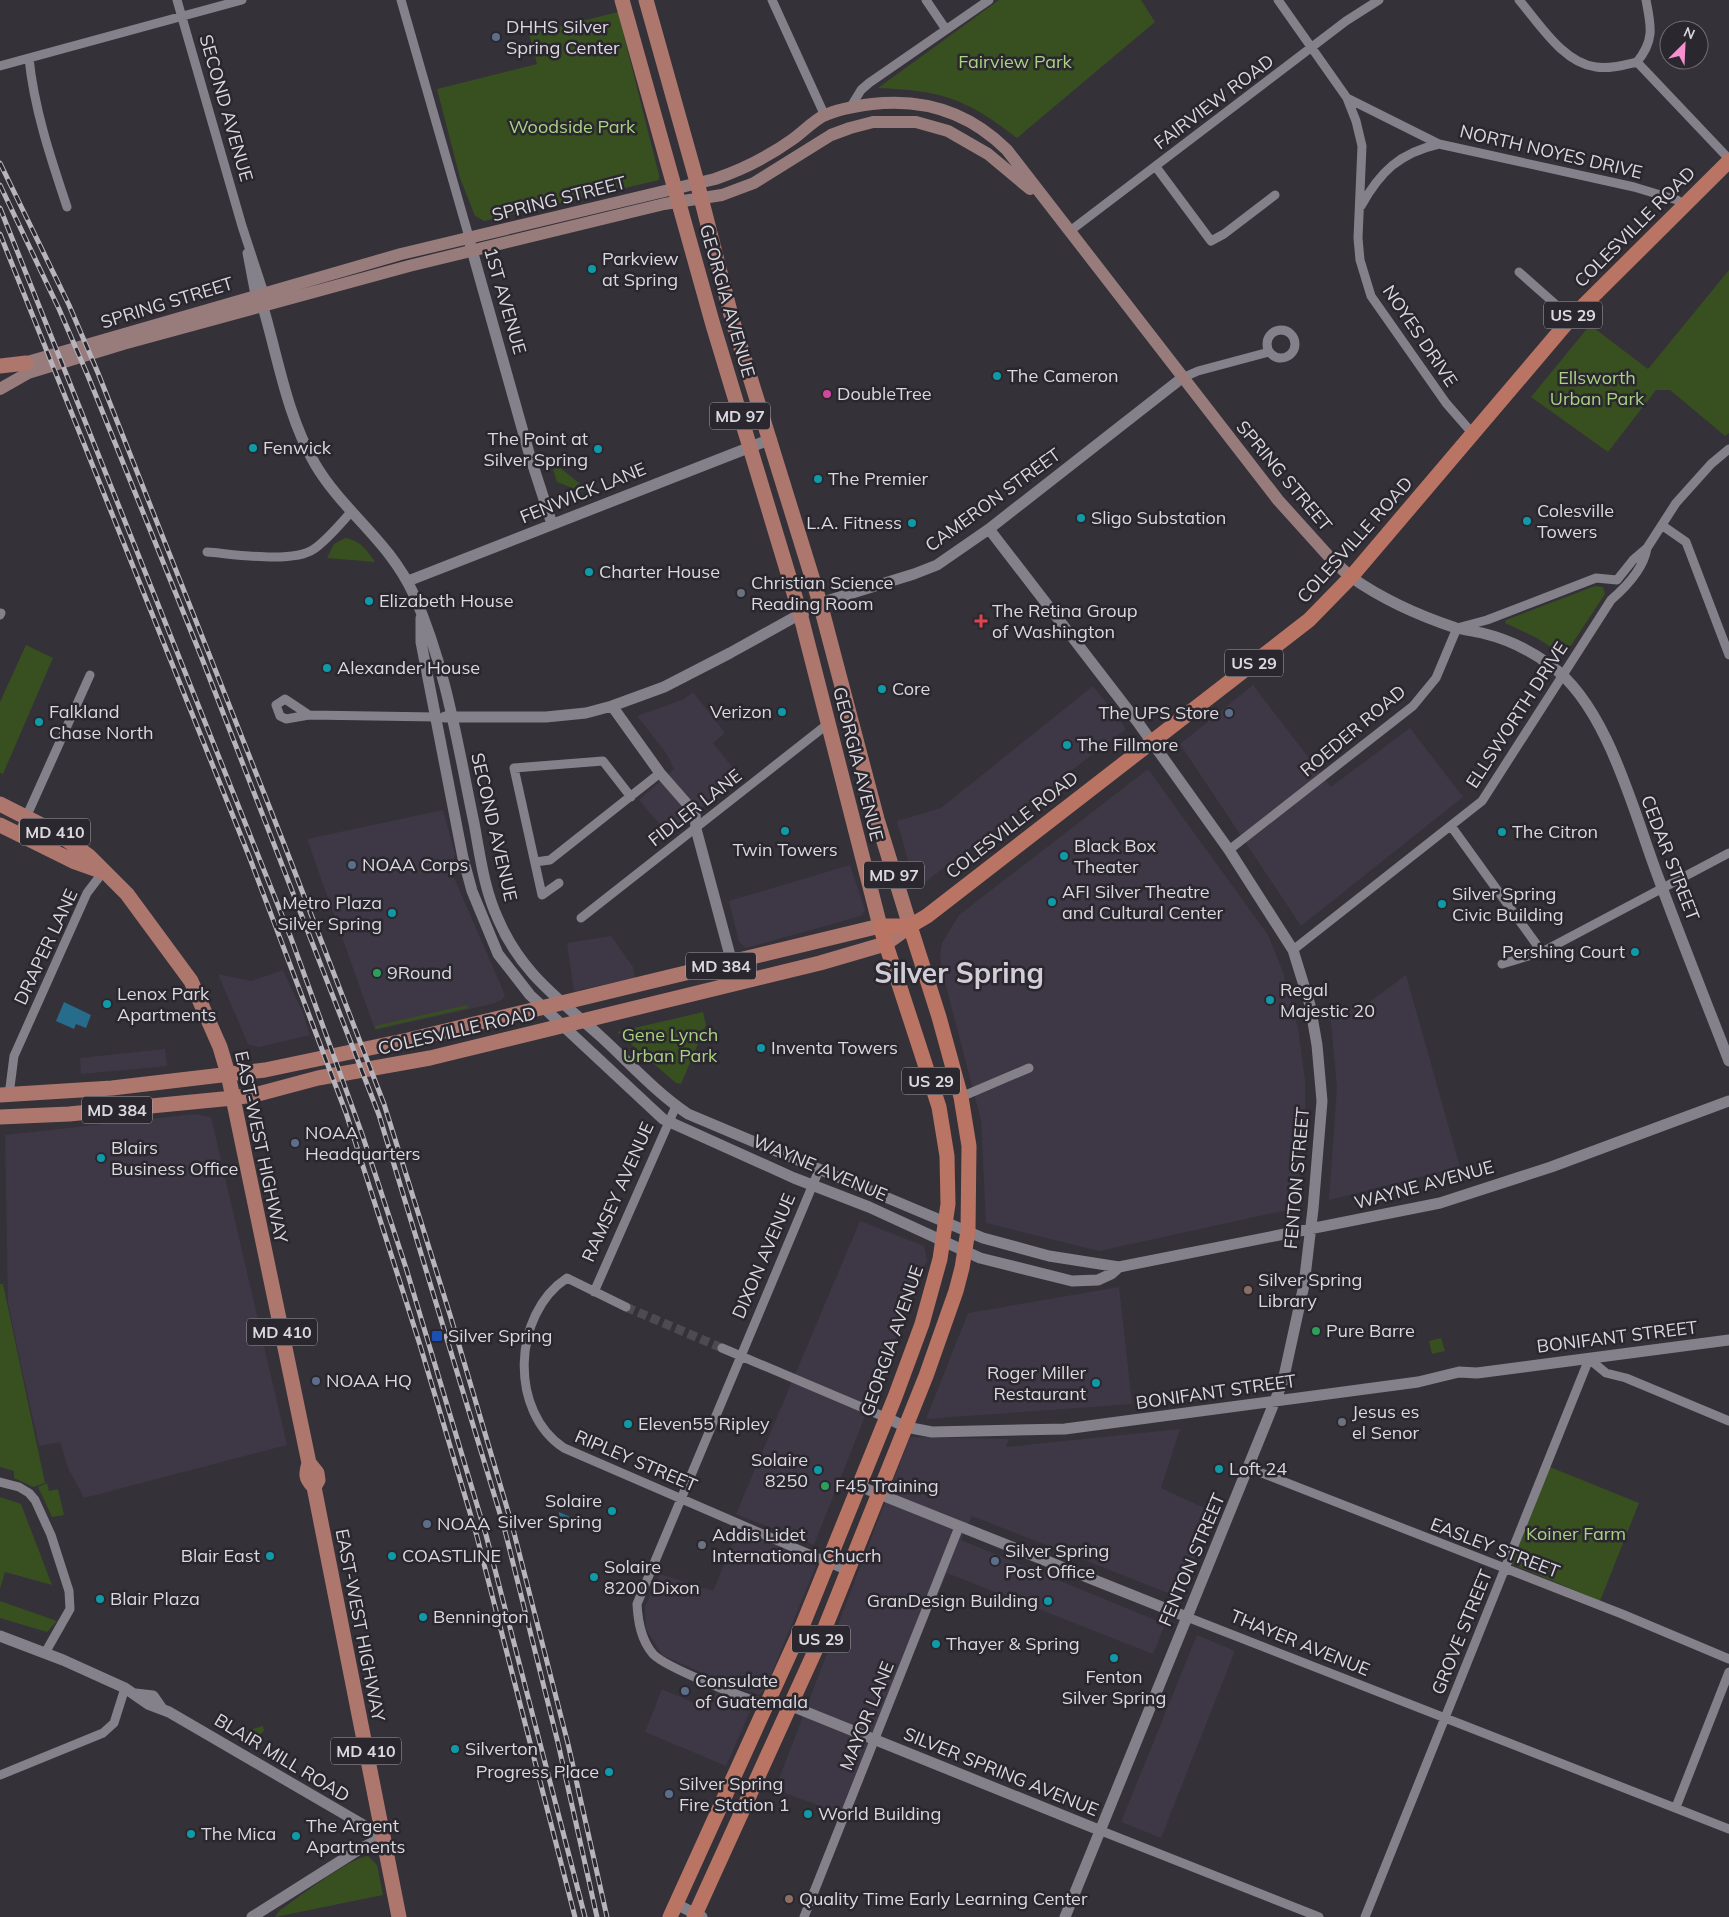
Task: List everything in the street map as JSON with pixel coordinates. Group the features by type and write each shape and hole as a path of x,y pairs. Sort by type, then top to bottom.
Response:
{"highway":[{"name":"COLESVILLE ROAD","path":"880,926 910,926 927,916 1309,620 1351,577 1570,318 1729,160"},
{"name":"GEORGIA AVENUE","path":"673,1910 828,1562 887,1418 922,1324 943,1241 949,1187 948,1156 939,1107 880,926"},
{"name":"GEORGIA AVENUE","path":"697,1916 734,1827 820,1640 906,1427 956,1291 968,1231 969,1146 961,1097 939,1017 910,926"},
{"path":"714,1818 734,1827"}],"main road":[{"name":"GEORGIA AVENUE","path":"622,0 750,447 800,612 880,926"},
{"name":"GEORGIA AVENUE","path":"646,0 697,182 735,329 771,439 820,603 860,753 910,926"},
{"name":"SPRING STREET","path":"121,340 263,307 677,195 697,182 742,170 760,161 825,116 850,108 884,103 916,103 945,110 971,121 1007,150 1278,500 1333,561 1351,577"},
{"name":"SPRING STREET","path":"0,370 27,368 121,340 260,294 469,237 677,195 701,198 722,196 754,183 831,135 873,122 916,122 948,131 988,154 1018,178 1070,231"},
{"path":"0,366 27,368"},
{"name":"SPRING STREET","path":"0,389 27,368"},
{"name":"MD 97","path":"818,682 830,695 847,750 860,753"},
{"name":"EAST-WEST HIGHWAY","path":"0,804 27,816 57,833 89,856 136,906 191,981 220,1047 228,1074 309,1463 317,1473 318,1480 314,1487 399,1917"},
{"name":"EAST-WEST HIGHWAY","path":"0,825 76,862 103,872"},
{"name":"COLESVILLE ROAD","path":"4,1095 112,1088 265,1070 376,1047 732,964 880,926"},
{"name":"COLESVILLE ROAD","path":"0,1117 69,1114 233,1098 258,1094 318,1078 430,1058 820,964 885,944 910,926"}],"street":[{"name":"SECOND AVENUE","path":"177,0 242,226 291,409 314,462 328,483 390,552 408,581 429,630 451,717 485,883 497,918 511,946 525,965 561,1003 582,1021"},
{"path":"0,66 242,0"},
{"name":"1ST AVENUE","path":"401,0 529,453 552,524"},
{"path":"772,0 825,116"},
{"path":"926,0 945,28"},
{"path":"850,108 861,90 869,83 945,28 989,0"},
{"name":"NOYES DRIVE","path":"1278,0 1348,98 1356,121 1362,146 1358,238 1360,260 1371,296 1446,404 1473,434"},
{"name":"FAIRVIEW ROAD","path":"1070,231 1346,21 1379,0"},
{"path":"1519,0 1562,49 1578,62 1595,67 1616,67 1637,62 1648,49 1651,30 1646,0"},
{"path":"29,58 32,83 52,162 67,208"},
{"path":"1637,62 1729,160"},
{"name":"NORTH NOYES DRIVE","path":"1348,98 1439,144 1634,187 1677,200 1683,204"},
{"name":"NORTH NOYES DRIVE","path":"1360,209 1374,183 1392,164 1412,152 1439,144"},
{"path":"1156,167 1211,241 1224,234 1276,195"},
{"path":"1519,272 1570,318"},
{"name":"CAMERON STREET","path":"436,717 546,717 586,713 612,706 672,683 786,623 800,612 820,603 914,574 937,564 989,529 1182,378 1198,371 1270,352"},
{"name":"FENWICK LANE","path":"408,581 771,439"},
{"name":"ELLSWORTH DRIVE","path":"1457,628 1487,620 1596,578 1617,580 1633,560 1647,548 1663,526 1670,511 1692,484 1729,449"},
{"path":"207,552 289,556 303,554 320,544 352,511"},
{"path":"1663,526 1686,542 1729,654"},
{"name":"FENTON STREET","path":"989,529 1151,741 1229,850 1293,950 1310,1006 1317,1045 1322,1102 1304,1285 1292,1345 1276,1400 1065,1917"},
{"name":"ELLSWORTH DRIVE","path":"1293,950 1482,801 1611,600 1627,585 1646,556 1647,548"},
{"name":"SPRING STREET","path":"1351,577 1366,588 1396,603 1457,628 1507,641 1529,651 1563,675"},
{"name":"SECOND AVENUE","path":"421,614 421,642 472,891 485,928 498,954 515,979 542,1007"},
{"name":"ROEDER ROAD","path":"1229,850 1413,706 1436,678 1457,628"},
{"path":"19,833 90,675"},
{"name":"CEDAR STREET","path":"1563,675 1582,696 1602,729 1729,1061"},
{"path":"612,706 660,773 695,813 696,829 732,964"},
{"path":"309,715 436,717"},
{"name":"FIDLER LANE","path":"582,918 828,723"},
{"path":"559,883 542,895 514,768 603,761 631,797"},
{"path":"535,862 550,860 660,773"},
{"path":"457,818 472,815"},
{"path":"1451,826 1542,952"},
{"path":"1502,964 1542,952 1729,853"},
{"name":"DRAPER LANE","path":"4,1095 14,1056 87,894 103,872"},
{"name":"WAYNE AVENUE","path":"542,1007 668,1123 869,1207 980,1258 1067,1280 1098,1280 1111,1274 1119,1267"},
{"name":"WAYNE AVENUE","path":"582,1021 676,1106 688,1114 983,1238 1021,1250 1119,1267 1398,1213 1484,1190 1729,1101"},
{"path":"961,1097 1029,1068"},
{"name":"RAMSEY AVENUE","path":"594,1292 676,1106"},
{"name":"DIXON AVENUE","path":"682,1498 740,1355 819,1170"},
{"name":"RIPLEY STREET","path":"594,1292 567,1278 558,1284 544,1300 534,1317 524,1357 526,1386 540,1426 564,1448 848,1571"},
{"path":"594,1292 626,1307"},
{"name":"BONIFANT STREET","path":"722,1348 906,1427 932,1432 1066,1428 1418,1382 1458,1372 1477,1373 1729,1340"},
{"path":"1589,1359 1606,1373 1626,1378 1729,1421"},
{"name":"GROVE STREET","path":"1365,1917 1589,1359"},
{"name":"EASLEY STREET","path":"1249,1468 1622,1614 1729,1659"},
{"path":"0,1482 29,1493 35,1500 51,1535 69,1590 70,1610 45,1653"},
{"name":"THAYER AVENUE","path":"859,1486 959,1528 1187,1618 1729,1829"},
{"name":"SILVER SPRING AVENUE","path":"682,1498 637,1604 638,1618 645,1642 658,1659 766,1704 789,1705 1318,1917"},
{"name":"MAYOR LANE","path":"804,1917 959,1528"},
{"name":"BLAIR MILL ROAD","path":"0,1636 45,1653 129,1691 153,1696 162,1709 384,1838"},
{"path":"1676,1808 1729,1672"},
{"path":"0,1775 103,1733 114,1723 129,1691"},
{"path":"259,1915 358,1850 384,1838"},
{"path":"673,1910 697,1916"}],"shaded area":[{"path":"1253,685 1331,787 1410,728 1463,797 1301,926 1180,744"},
{"path":"1093,686 1126,729 916,889 897,821 941,808"},
{"path":"693,692 725,733 713,743 740,777 668,834 639,800 674,769 666,753 637,716 684,699"},
{"path":"1148,769 1268,935 1283,972 1298,1028 1305,1080 1305,1128 1298,1200 1287,1210 1099,1251 986,1223 981,1120 942,971 940,956 942,943 959,915"},
{"path":"443,810 455,854 452,873 505,995 502,1000 492,1004 375,1030 307,839"},
{"path":"850,865 865,910 861,916 746,948 739,942 729,901"},
{"path":"611,936 633,967 635,978 574,991 567,943"},
{"path":"283,970 303,1013 310,1035 259,1047 248,1044 218,974 251,981"},
{"path":"1406,975 1460,1167 1329,1200 1337,1088 1330,1013 1368,1003"},
{"path":"165,1049 167,1066 81,1074 80,1058"},
{"path":"195,1114 211,1117 287,1445 84,1498 68,1468 60,1442 39,1446 21,1365 8,1303 5,1135"},
{"path":"860,1221 924,1246 927,1260 814,1545 736,1514"},
{"path":"1119,1287 1132,1404 926,1419 968,1313"},
{"path":"1180,1429 1161,1488 1213,1512 1178,1597 972,1516 961,1540 1165,1624 1153,1654 947,1573 843,1815 775,1789 910,1437 1009,1439 1006,1447"},
{"path":"739,1528 809,1558 816,1566 765,1689 759,1695 718,1680 662,1655 646,1629 645,1607 660,1574 713,1591"},
{"path":"1197,1635 1235,1651 1161,1838 1121,1822"},
{"path":"662,1689 708,1709 717,1690 749,1703 751,1709 726,1766 645,1732"}],"green space":[{"name":"Fairview Park","path":"999,0 1141,0 1155,22 1017,138 999,124 967,105 952,99 920,91 878,88"},
{"name":"Woodside Park","path":"618,12 659,180 484,221 475,216 460,178 437,89 537,64 529,34"},
{"name":"Ellsworth Urban Park","path":"1729,270 1729,433 1725,436 1670,390 1656,390 1608,452 1531,397 1590,325 1648,369"},
{"path":"559,467 583,486 586,491 580,491 557,482 553,469"},
{"path":"345,538 363,546 375,562 327,558 334,544"},
{"path":"1595,586 1603,587 1605,594 1568,650 1556,650 1535,637 1505,623 1506,620"},
{"path":"26,645 53,658 3,774 0,773 0,702"},
{"path":"467,1005 468,1008 376,1029 375,1026"},
{"name":"Gene Lynch Urban Park","path":"703,1012 706,1025 681,1084 676,1083 617,1032"},
{"path":"0,1284 3,1284 45,1483 33,1487 14,1478 14,1471 0,1467"},
{"path":"1441,1338 1445,1351 1432,1354 1429,1341"},
{"name":"Koiner Farm","path":"1550,1467 1639,1503 1600,1601 1512,1564"},
{"path":"47,1483 49,1491 58,1489 64,1515 52,1517 38,1487"},
{"path":"0,1497 21,1504 52,1585 5,1572 0,1589"},
{"path":"0,1601 57,1621 47,1632 0,1618"},
{"path":"263,1726 264,1731 256,1738 245,1731"},
{"path":"368,1856 377,1865 383,1895 275,1917 279,1911 324,1879 349,1863"}],"water":[{"path":"64,1002 91,1015 86,1028 76,1024 74,1029 56,1021"},
{"path":"559,1512 577,1520 574,1527 559,1521"}],"tunnel":[{"path":"626,1307 722,1348"}],"railway":[{"path":"0,163 69,305 98,373 284,844 384,1104 451,1318 512,1525 568,1744 607,1917"},
{"path":"0,185 59,309 88,376 201,656 379,1115 504,1527 558,1743 597,1917"},
{"path":"0,208 291,938 362,1134 406,1268 486,1535 585,1917"},
{"path":"0,234 249,856 346,1113 420,1345 476,1533 575,1917"}],"place":[{"name":"DHHS Silver Spring Center","path":"496,37"},
{"name":"Parkview at Spring","path":"592,269"},
{"name":"The Cameron","path":"997,376"},
{"name":"DoubleTree","path":"827,394"},
{"name":"Fenwick","path":"253,448"},
{"name":"The Point at Silver Spring","path":"598,449"},
{"name":"The Premier","path":"818,479"},
{"name":"Sligo Substation","path":"1081,518"},
{"name":"Colesville Towers","path":"1527,521"},
{"name":"L.A. Fitness","path":"912,523"},
{"name":"Charter House","path":"589,572"},
{"name":"Christian Science Reading Room","path":"741,593"},
{"name":"Elizabeth House","path":"369,601"},
{"name":"The Retina Group of Washington","path":"981,621"},
{"name":"Alexander House","path":"327,668"},
{"name":"Core","path":"882,689"},
{"name":"Verizon","path":"782,712"},
{"name":"The UPS Store","path":"1229,713"},
{"name":"Falkland Chase North","path":"39,722"},
{"name":"The Fillmore","path":"1067,745"},
{"name":"Twin Towers","path":"785,831"},
{"name":"The Citron","path":"1502,832"},
{"name":"Black Box Theater","path":"1064,856"},
{"name":"NOAA Corps","path":"352,865"},
{"name":"AFI Silver Theatre and Cultural Center","path":"1052,902"},
{"name":"Silver Spring Civic Building","path":"1442,904"},
{"name":"Metro Plaza Silver Spring","path":"392,913"},
{"name":"Pershing Court","path":"1635,952"},
{"name":"9Round","path":"377,973"},
{"name":"Regal Majestic 20","path":"1270,1000"},
{"name":"Lenox Park Apartments","path":"107,1004"},
{"name":"Inventa Towers","path":"761,1048"},
{"name":"NOAA Headquarters","path":"295,1143"},
{"name":"Blairs Business Office","path":"101,1158"},
{"name":"Silver Spring Library","path":"1248,1290"},
{"name":"Pure Barre","path":"1316,1331"},
{"name":"Silver Spring","path":"437,1336"},
{"name":"NOAA HQ","path":"316,1381"},
{"name":"Roger Miller Restaurant","path":"1096,1383"},
{"name":"Jesus es el Senor","path":"1342,1422"},
{"name":"Eleven55 Ripley","path":"628,1424"},
{"name":"Loft 24","path":"1219,1469"},
{"name":"Solaire 8250","path":"818,1470"},
{"name":"F45 Training","path":"825,1486"},
{"name":"Solaire Silver Spring","path":"612,1511"},
{"name":"NOAA","path":"427,1524"},
{"name":"Addis Lidet International Chucrh","path":"702,1545"},
{"name":"Blair East","path":"270,1556"},
{"name":"COASTLINE","path":"392,1556"},
{"name":"Silver Spring Post Office","path":"995,1561"},
{"name":"Solaire 8200 Dixon","path":"594,1577"},
{"name":"Blair Plaza","path":"100,1599"},
{"name":"GranDesign Building","path":"1048,1601"},
{"name":"Bennington","path":"423,1617"},
{"name":"Thayer & Spring","path":"936,1644"},
{"name":"Fenton Silver Spring","path":"1114,1658"},
{"name":"Consulate of Guatemala","path":"685,1691"},
{"name":"Silverton","path":"455,1749"},
{"name":"Progress Place","path":"609,1772"},
{"name":"Silver Spring Fire Station 1","path":"669,1794"},
{"name":"World Building","path":"808,1814"},
{"name":"The Mica","path":"191,1834"},
{"name":"The Argent Apartments","path":"296,1836"},
{"name":"Quality Time Early Learning Center","path":"789,1899"}],"district":[{"name":"Silver Spring","path":"959,973"}]}
